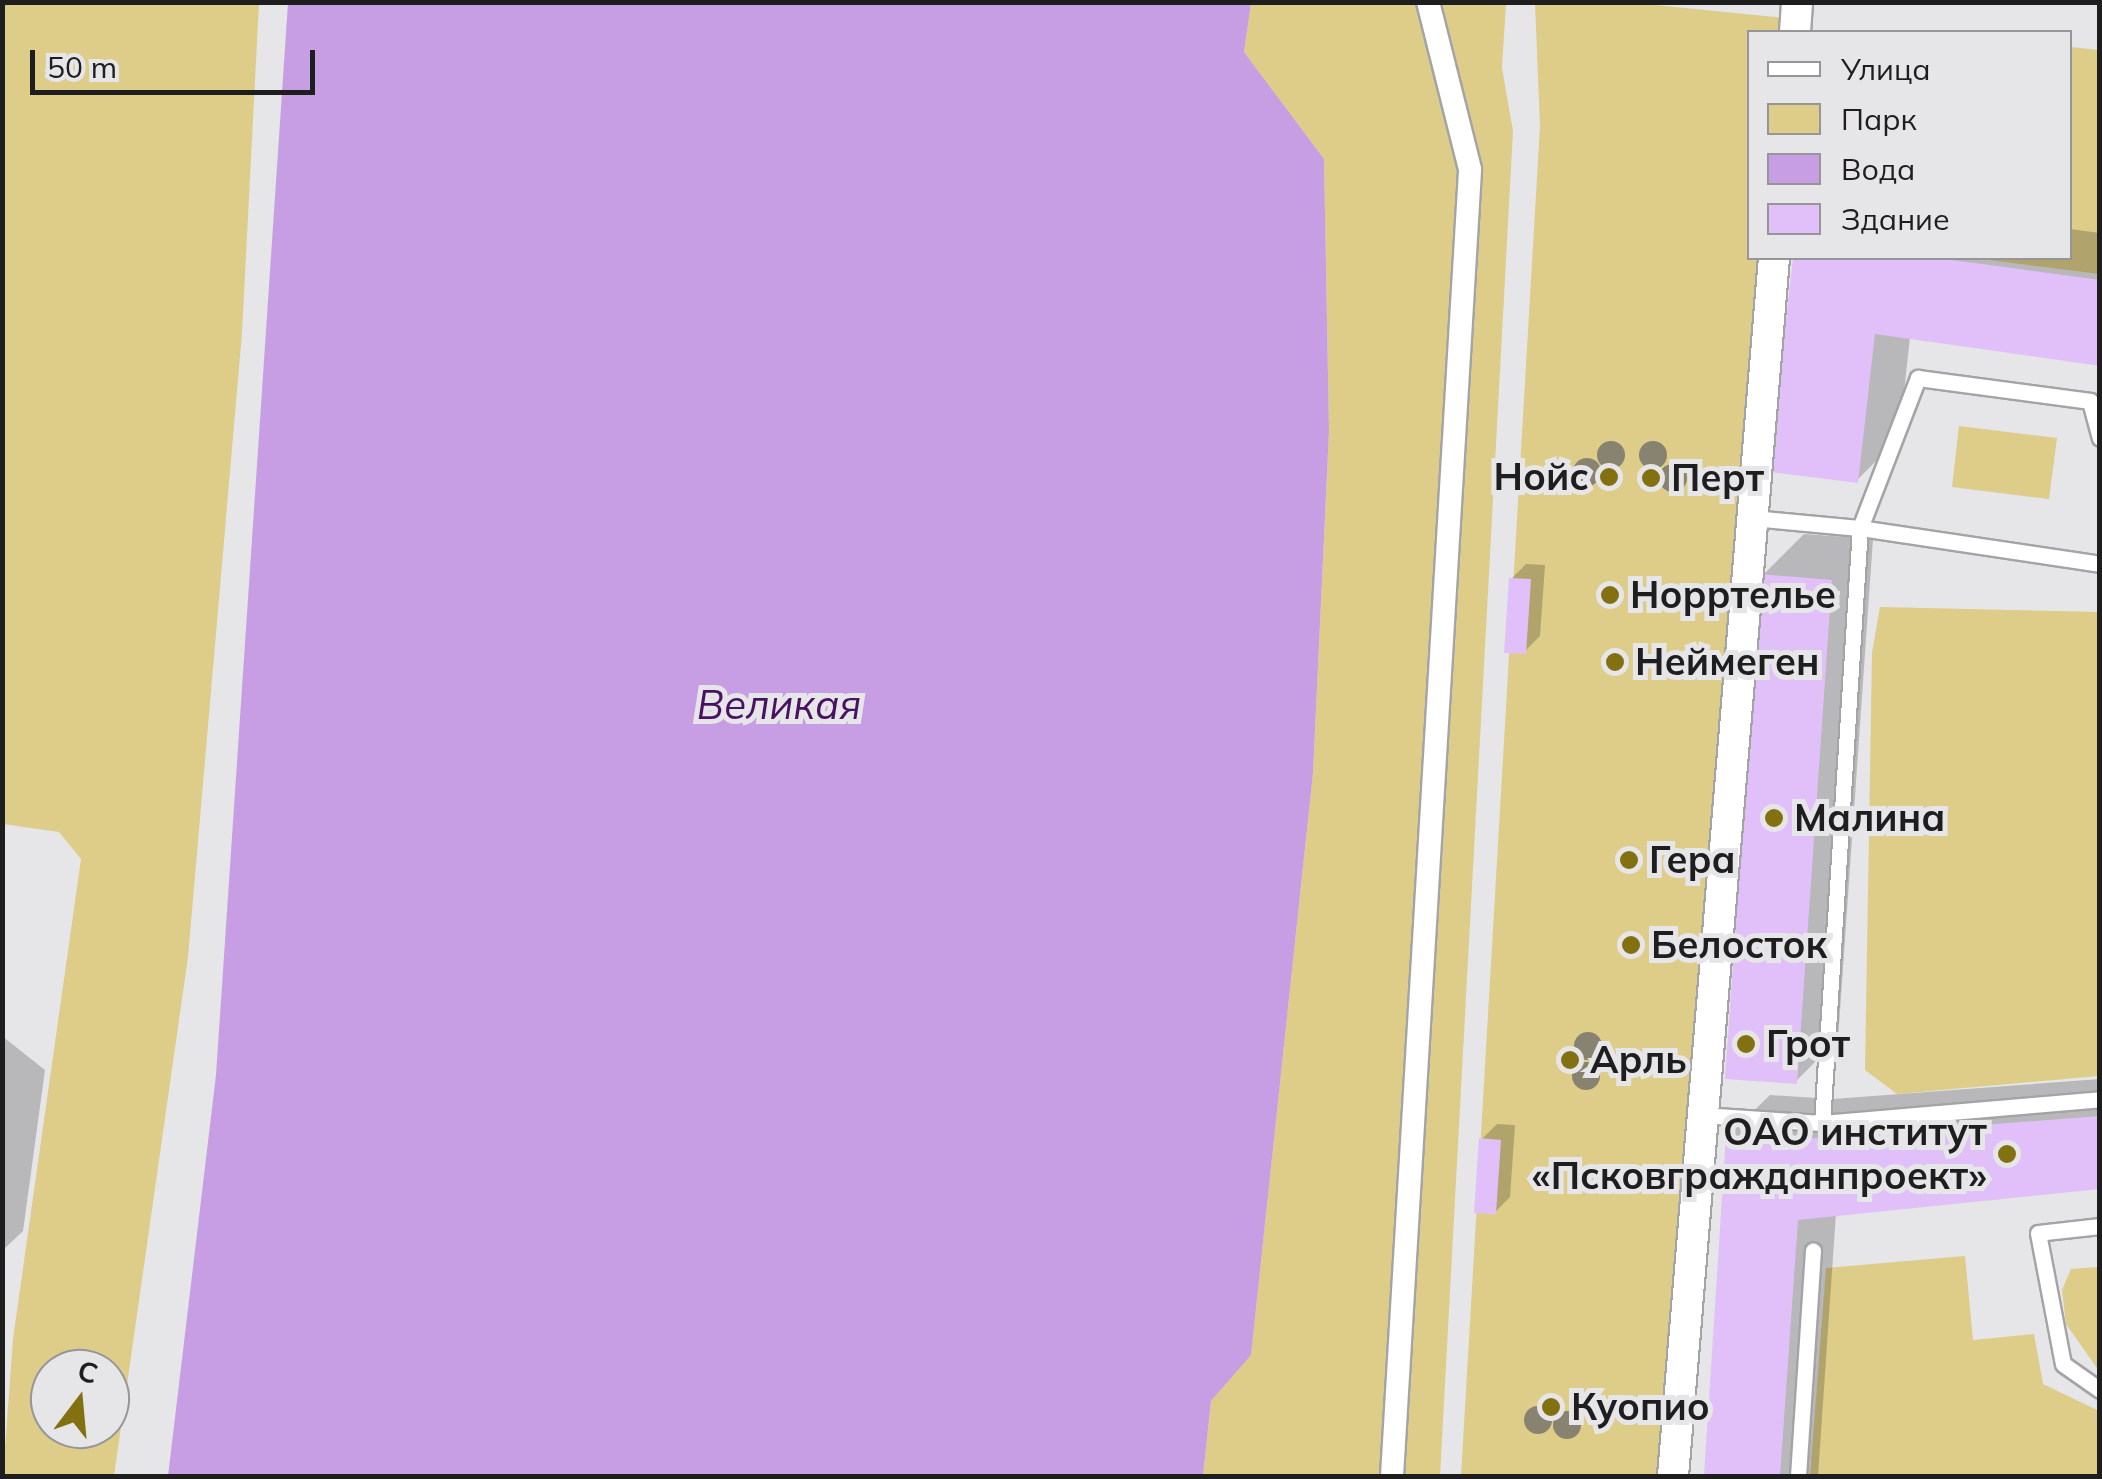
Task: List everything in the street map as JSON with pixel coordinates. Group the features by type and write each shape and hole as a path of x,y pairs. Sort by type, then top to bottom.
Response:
{"street":[{"path":"1392,1476 1470,169 1428,2"},
{"path":"1795,30 1798,2"},
{"path":"1673,1476 1774,260"}],"lane":[{"path":"1822,1123 1860,528 1918,378 2090,401 2100,438"},
{"path":"1752,518 1860,528 2100,564"},
{"path":"1702,1115 1822,1123 2100,1099"},
{"path":"2100,1226 2038,1233 2063,1364 2100,1390"},
{"path":"1798,1476 1813,1250"}],"green space":[{"path":"3,2 259,3 242,333 188,957 130,1364 130,1349 30,1349 30,1449 118,1449 114,1476 3,1476 13,1339 81,859 59,832 3,824"},
{"path":"1251,3 1506,3 1502,68 1513,131 1440,1476 1203,1476 1211,1401 1251,1354 1313,773 1329,431 1324,159 1244,52"},
{"path":"1535,3 1635,3 1786,18 1785,30 1747,30 1747,260 1766,260 1662,1476 1461,1476 1540,126"},
{"path":"2072,47 2099,50 2099,274 1990,260 2072,260"},
{"path":"1959,426 2057,438 2049,499 1952,487"},
{"path":"1880,607 2099,612 2099,1076 1897,1094 1865,1070 1872,653"},
{"path":"1965,1256 1973,1340 2034,1334 2043,1384 2099,1411 2099,1476 1810,1476 1826,1268"},
{"path":"2100,1267 2099,1371 2066,1324 2062,1290 2071,1269"}],"water":[{"name":"Великая","path":"288,3 1251,3 1244,52 1324,159 1329,431 1313,773 1251,1355 1211,1401 1203,1476 168,1476 216,1075"}],"building":[{"path":"1793,260 1952,260 2100,280 2100,366 1875,334 1858,483 1769,472"},
{"path":"1760,574 1832,580 1797,1084 1725,1079"},
{"path":"1509,578 1531,579 1526,654 1504,653"},
{"path":"2100,1116 2100,1189 1798,1220 1780,1476 1704,1476 1726,1135 1790,1140"},
{"path":"1479,1138 1501,1140 1496,1214 1474,1213"}],"place":[{"name":"Нойс","path":"1609,477"},
{"name":"Перт","path":"1651,478"},
{"name":"Норртелье","path":"1610,595"},
{"name":"Неймеген","path":"1615,662"},
{"name":"Малина","path":"1774,818"},
{"name":"Гера","path":"1629,860"},
{"name":"Белосток","path":"1631,945"},
{"name":"Грот","path":"1746,1044"},
{"name":"Арль","path":"1570,1060"},
{"name":"ОАО институт «Псковгражданпроект»","path":"2007,1154"},
{"name":"Куопио","path":"1551,1407"}]}
